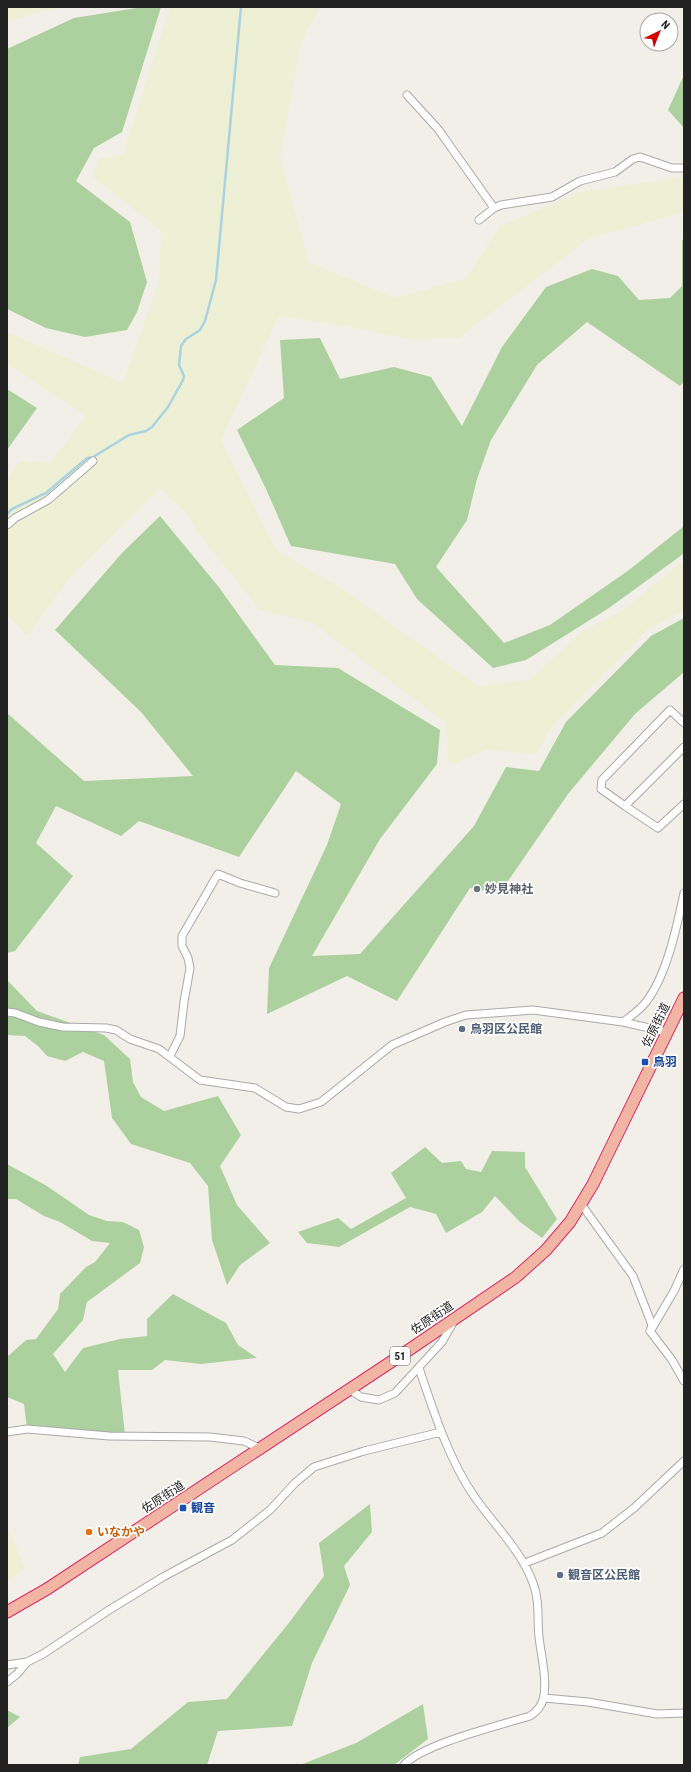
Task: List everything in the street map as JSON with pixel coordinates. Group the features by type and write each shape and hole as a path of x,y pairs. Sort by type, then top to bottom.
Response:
{"highway":[{"name":"佐原街道","path":"7,1612 47,1589 516,1277 559,1236 581,1204 630,1110 684,998"}],"street":[{"path":"406,95 438,130 494,208"},
{"path":"480,220 500,205 545,199 580,181 615,172 633,159 640,157 672,168 684,168"},
{"path":"7,525 15,518 48,500 93,461"},
{"path":"684,723 670,710 602,780 601,789 658,828 684,804"},
{"path":"625,806 684,747"},
{"path":"170,1056 180,1036 190,968 188,958 182,946 182,936 218,874 240,883 275,893"},
{"path":"623,1022 646,1003 655,988 672,943 684,893"},
{"path":"7,1012 15,1013 39,1022 63,1027 106,1028 116,1030 130,1039 159,1049 170,1056 178,1065 200,1080 255,1088 286,1107 299,1109 321,1102 392,1045 445,1022 466,1015 533,1010 623,1022 667,1032"},
{"path":"581,1204 633,1276 652,1325 650,1331"},
{"path":"650,1331 674,1291 684,1269"},
{"path":"349,1389 361,1397 378,1400 395,1393 442,1342 456,1318"},
{"path":"650,1331 672,1360 684,1381"},
{"path":"404,1765 420,1753 439,1745 530,1716 538,1709 544,1698 544,1677 538,1635 538,1599 524,1563 473,1495 441,1432 419,1368"},
{"path":"7,1432 27,1429 109,1436 210,1437 244,1441 259,1448"},
{"path":"7,1665 27,1662 44,1654 109,1610 232,1540 270,1510 295,1483 314,1467 364,1451 441,1432"},
{"path":"524,1563 602,1533 634,1508 684,1461"},
{"path":"7,1682 17,1674 27,1662"},
{"path":"544,1698 588,1702 657,1714 683,1712"}],"green space":[{"path":"7,7 59,7 7,21"},
{"path":"143,7 161,7 122,132 94,148 76,181 130,222 147,282 137,312 127,330 85,337 46,328 7,309 7,49 74,18"},
{"path":"170,7 320,7 301,43 280,158 309,262 395,298 466,278 500,226 580,192 684,177 684,212 588,239 459,338 415,340 279,316 221,440 276,550 341,588 478,686 529,680 584,630 621,612 684,560 684,610 648,629 551,728 536,755 489,749 449,765 445,722 311,622 260,610 196,531 189,515 160,489 69,579 27,636 7,614 7,488 9,477 20,461 50,463 86,416 7,364 7,332 123,383 159,281 161,231 93,177 98,159 123,154"},
{"path":"684,75 684,128 668,110"},
{"path":"684,239 684,382 680,386 587,322 537,365 491,440 477,479 467,520 436,567 504,643 550,625 629,570 684,526 684,553 679,557 609,608 526,660 493,668 417,599 395,564 291,546 266,489 237,430 284,398 280,340 320,338 340,379 394,367 431,377 462,426 502,347 546,287 592,269 618,276 639,300 670,298 682,286 682,240"},
{"path":"7,389 37,408 7,450"},
{"path":"160,516 218,586 275,665 338,668 440,730 437,764 380,839 312,956 360,954 474,826 506,767 539,771 566,722 651,636 684,618 684,672 635,714 568,794 499,894 470,888 397,1001 347,976 267,1014 269,968 327,845 341,804 296,771 239,857 139,821 121,836 56,806 36,843 73,876 15,951 7,953 7,713 84,781 193,776 141,712 55,630 122,553"},
{"path":"7,980 37,1011 104,1035 130,1059 133,1082 141,1097 164,1111 218,1096 241,1135 220,1166 237,1205 270,1243 240,1265 227,1285 212,1240 208,1186 190,1163 131,1144 112,1118 104,1061 83,1052 65,1061 47,1056 38,1046 25,1036 7,1035"},
{"path":"425,1147 442,1163 461,1161 466,1169 481,1172 492,1151 525,1152 525,1167 557,1219 542,1238 520,1222 495,1196 482,1212 446,1233 436,1214 410,1207 339,1247 307,1243 298,1232 338,1218 351,1229 406,1198 391,1173"},
{"path":"7,1164 47,1186 89,1215 107,1221 123,1222 139,1230 144,1247 140,1263 87,1302 83,1320 53,1354 65,1372 83,1348 120,1339 147,1336 147,1319 173,1294 226,1323 238,1345 257,1358 201,1364 165,1360 152,1370 118,1370 125,1435 27,1429 24,1404 7,1397 7,1357 26,1340 36,1339 58,1309 60,1294 86,1267 95,1262 110,1243 92,1241 60,1222 44,1216 16,1199 7,1199"},
{"path":"370,1504 372,1532 344,1566 350,1585 312,1663 292,1726 218,1731 207,1765 78,1765 80,1757 131,1749 188,1702 227,1699 288,1624 324,1576 319,1543"},
{"path":"7,1526 25,1569 7,1581"},
{"path":"423,1704 428,1739 394,1765 300,1765 356,1743"},
{"path":"7,1710 20,1717 7,1728"}],"waterway":[{"path":"7,514 12,509 46,493 87,458 93,457 129,435 146,431 152,427 168,407 183,380 184,376 179,365 181,346 186,339 200,330 205,321 216,280 241,7"}],"place":[{"name":"妙見神社","path":"477,889"},
{"name":"鳥羽区公民館","path":"462,1029"},
{"name":"鳥羽","path":"645,1062"},
{"name":"観音","path":"183,1508"},
{"name":"いなかや","path":"89,1532"},
{"name":"観音区公民館","path":"560,1575"}]}
